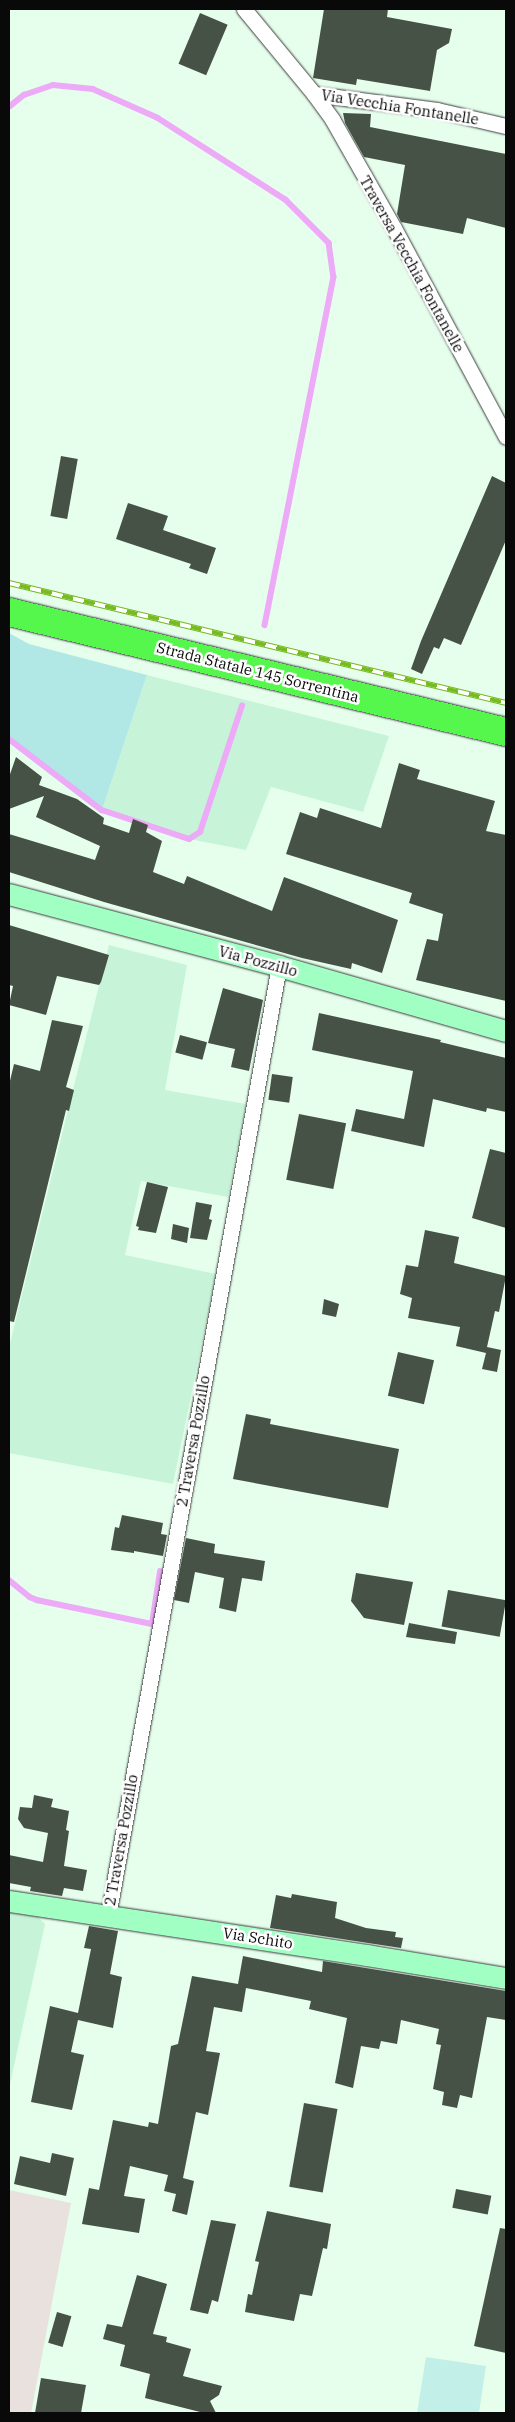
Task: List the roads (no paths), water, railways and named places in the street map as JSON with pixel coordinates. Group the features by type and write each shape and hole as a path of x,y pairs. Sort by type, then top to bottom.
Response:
{"highway":[{"name":"Strada Statale 145 Sorrentina","path":"9,612 506,732"}],"main road":[{"name":"Via Pozzillo","path":"9,894 279,966 506,1031"},
{"name":"Via Schito","path":"9,1901 506,1978"}],"street":[{"name":"Via Vecchia Fontanelle","path":"244,9 314,94 437,110 506,126"},
{"name":"Traversa Vecchia Fontanelle","path":"314,94 332,119 394,228 506,437"},
{"name":"2 Traversa Pozzillo","path":"108,1916 279,966"}],"waterway":[{"path":"9,107 24,95 53,85 93,89 158,118 286,200 329,243 334,277 265,625"},
{"path":"9,739 102,810 189,839 200,832 242,706"},
{"path":"9,1580 30,1597 37,1600 152,1624 160,1572"}],"railway":[{"path":"9,583 506,703"}]}
